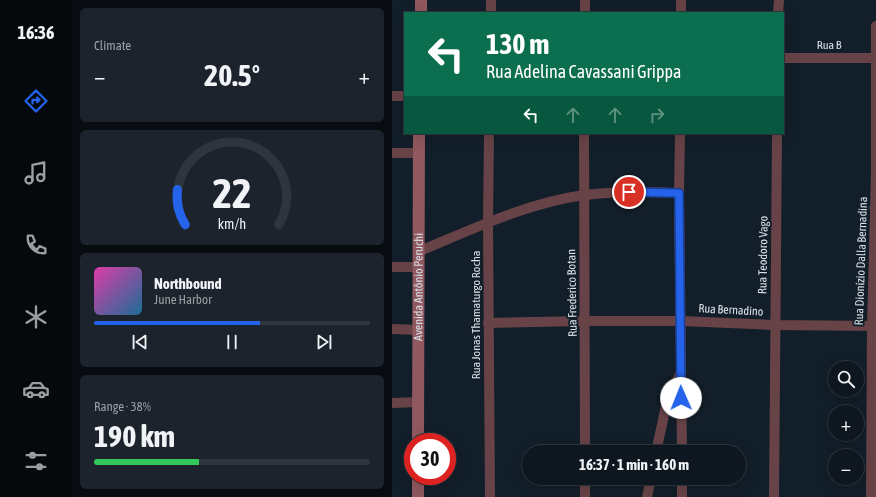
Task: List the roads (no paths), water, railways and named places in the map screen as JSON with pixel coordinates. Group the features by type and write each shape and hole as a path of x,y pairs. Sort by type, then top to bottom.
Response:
{"main road":[{"path":"420,12 421,0"},
{"name":"Avenida Antônio Peruchi","path":"418,433 420,251 419,134"},
{"path":"418,485 418,497"}],"street":[{"path":"491,0 491,12"},
{"path":"585,12 586,0"},
{"path":"681,0 681,12"},
{"path":"778,12 779,0"},
{"name":"Rua Dionízio Dalla Bernadina","path":"871,497 876,172 876,26"},
{"name":"Rua B","path":"784,58 876,58"},
{"path":"392,96 404,96"},
{"name":"Rua Jonas Thamaturgo Rocha","path":"489,134 488,323 490,497"},
{"name":"Rua Frederico Botan","path":"584,134 585,445"},
{"path":"680,134 679,193 682,445"},
{"name":"Rua Teodoro Vago","path":"774,497 777,134"},
{"path":"392,153 419,153"},
{"path":"420,251 488,223 541,204 584,195 629,192 679,193"},
{"path":"392,267 419,267"},
{"name":"Rua Bernadino","path":"488,323 681,320 775,326 874,326"},
{"path":"392,329 419,330"},
{"path":"658,445 666,406 681,371"},
{"path":"392,403 419,402"},
{"path":"585,485 585,497"},
{"path":"647,497 650,485"},
{"path":"682,485 682,497"}],"waterway":[{"path":"865,216 869,207"}]}
